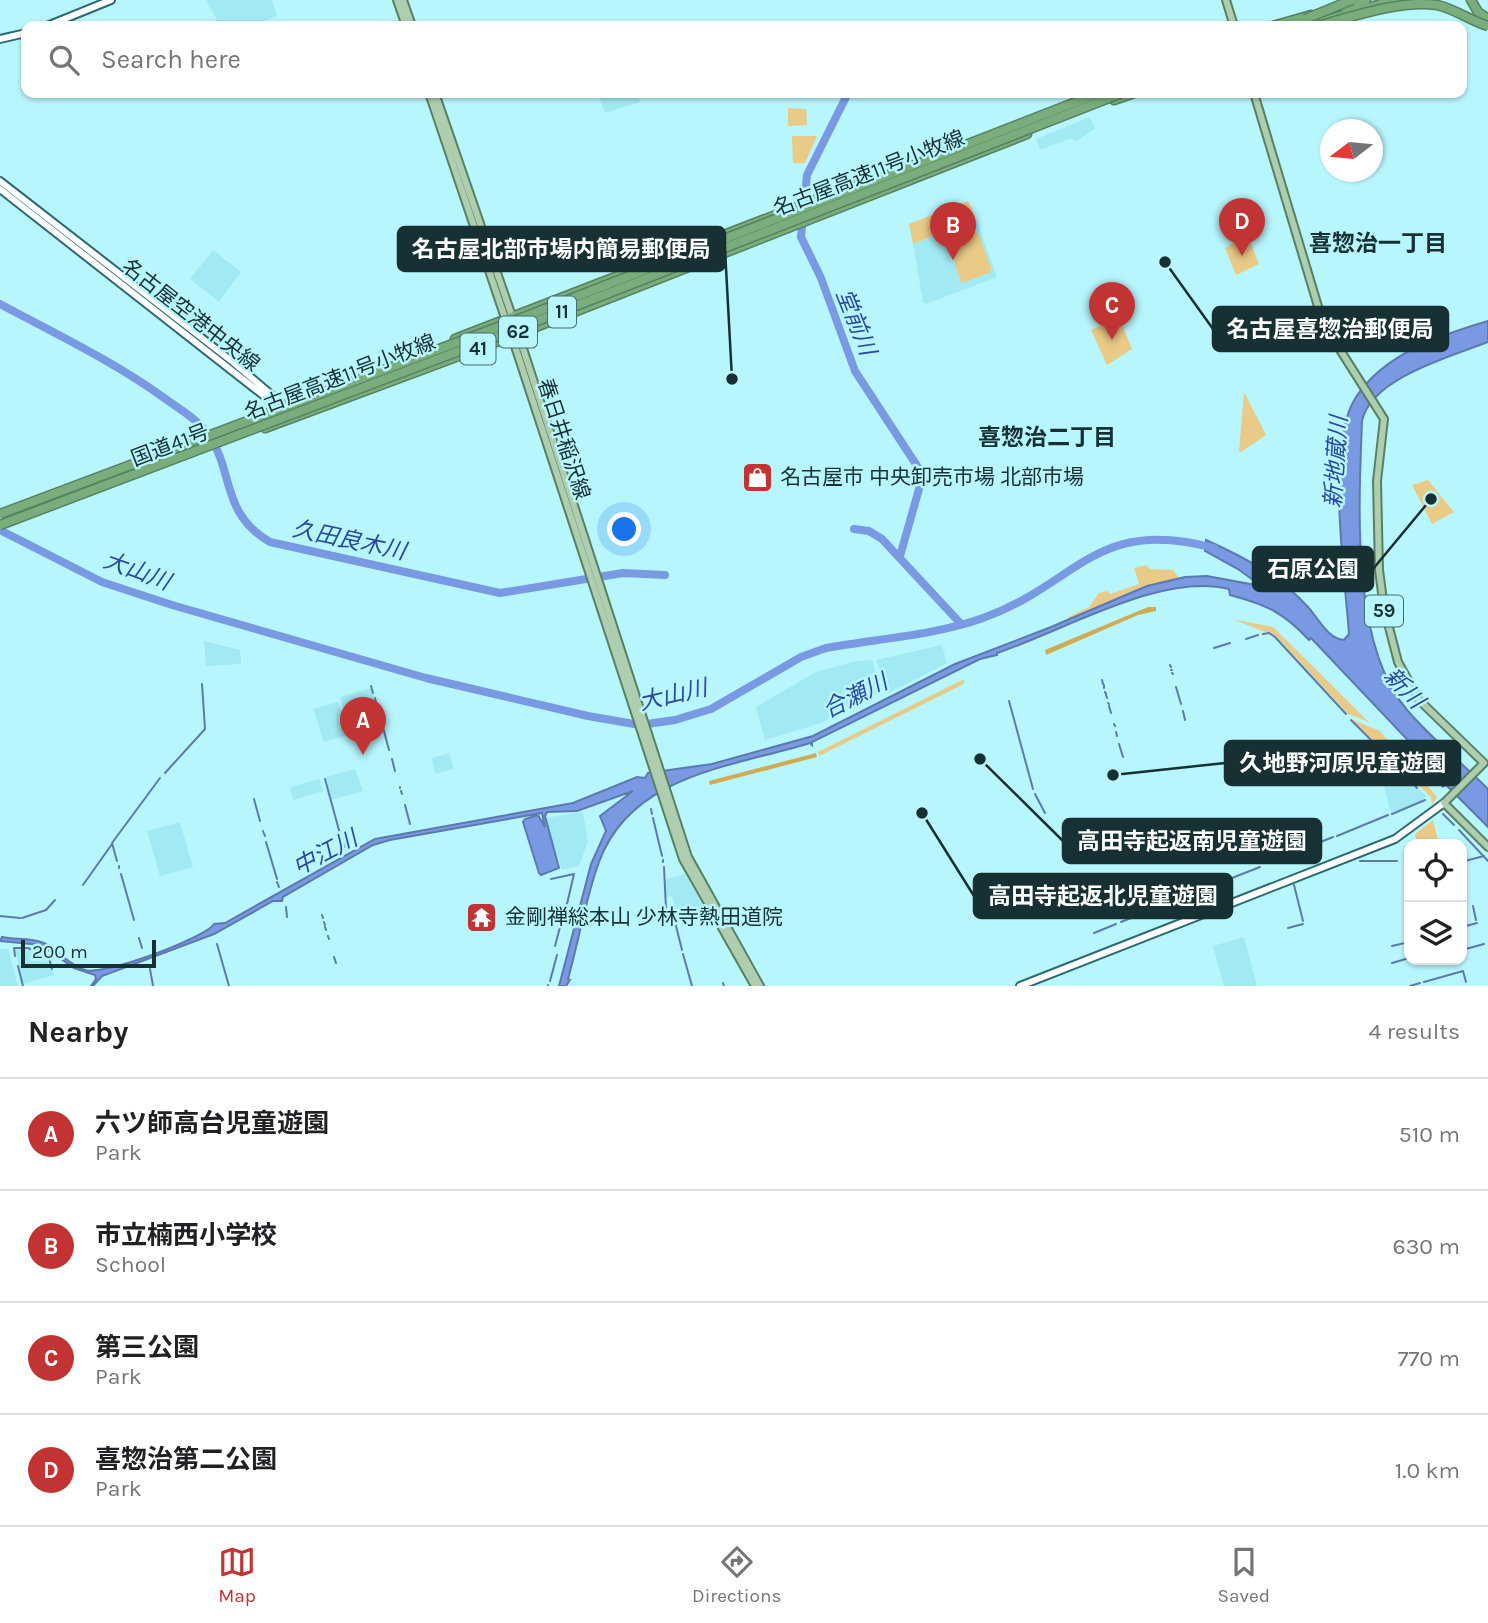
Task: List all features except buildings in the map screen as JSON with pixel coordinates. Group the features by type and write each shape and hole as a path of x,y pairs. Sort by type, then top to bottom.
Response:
{"highway":[{"path":"1309,21 1352,0"},
{"path":"1289,21 1357,0"},
{"path":"1310,21 1366,0"},
{"path":"1313,21 1395,0"},
{"path":"1336,21 1406,0"},
{"path":"1471,0 1478,12 1488,19"},
{"path":"1338,21 1420,3 1441,6 1488,28"},
{"name":"国道41号","path":"0,513 1079,98"},
{"name":"名古屋高速11号小牧線","path":"0,513 506,324 1086,98"},
{"path":"798,224 906,179 909,173 1099,98"},
{"name":"名古屋高速11号小牧線","path":"3,525 509,332 1109,98"},
{"name":"国道41号","path":"3,525 515,335 1121,98"},
{"path":"512,317 525,315 571,297 577,299 617,284 822,205 906,171 910,166"}],"main road":[{"path":"59,21 111,0"},
{"path":"397,0 404,21"},
{"path":"403,0 410,21"},
{"path":"1226,0 1232,21"},
{"path":"0,39 21,34"},
{"name":"春日井稲沢線","path":"431,98 512,317"},
{"name":"春日井稲沢線","path":"437,98 512,317 515,335 694,881 757,986"},
{"name":"59","path":"1256,98 1323,323 1384,419 1377,481 1379,570 1384,608 1398,662 1419,700 1484,763 1446,801"},
{"name":"名古屋空港中央線","path":"0,181 282,406 292,419"},
{"name":"名古屋空港中央線","path":"0,189 282,406"},
{"path":"1020,986 1395,839 1446,801 1488,847"}],"shaded area":[{"path":"206,0 272,0 277,15 265,21 217,21"},
{"path":"600,98 639,98 640,102 605,113"},
{"path":"788,108 806,109 807,125 788,126"},
{"path":"1090,117 1095,129 1075,142 1072,138 1040,150 1036,139"},
{"path":"792,136 817,136 805,163 793,163"},
{"path":"968,201 976,218 913,244 909,224"},
{"path":"976,219 997,277 926,304 923,302 913,244"},
{"path":"966,228 979,234 991,268 990,273 961,283 946,235"},
{"path":"1247,233 1259,264 1236,275 1225,248"},
{"path":"213,250 241,272 219,302 190,279"},
{"path":"1119,317 1132,349 1107,365 1091,330"},
{"path":"1244,392 1266,435 1241,452 1239,451"},
{"path":"1428,480 1454,512 1432,524 1412,485"},
{"path":"1146,565 1150,569 1173,570 1179,578 1147,586 1068,620 1068,617 1089,607 1099,593 1108,591 1110,594 1139,584 1134,568"},
{"path":"1148,607 1156,607 1156,611 1138,615 1046,655 1045,650"},
{"path":"1232,619 1273,627 1369,722 1348,714 1276,636"},
{"path":"204,641 240,650 241,664 206,666"},
{"path":"942,645 947,663 887,694 876,660"},
{"path":"872,660 881,691 821,723 765,740 756,707 816,672 856,661"},
{"path":"964,679 964,684 819,756 818,752"},
{"path":"371,688 375,702 344,710 340,697"},
{"path":"338,702 348,735 324,742 313,709"},
{"path":"1351,719 1380,731 1394,747 1390,751 1397,758 1401,754 1409,764 1403,770"},
{"path":"449,753 454,769 435,774 432,758"},
{"path":"816,753 817,757 710,785 709,781"},
{"path":"1411,765 1437,797 1432,805 1431,797 1404,771"},
{"path":"355,769 363,791 331,800 326,777"},
{"path":"1397,769 1426,796 1421,801 1391,813 1381,774"},
{"path":"319,779 324,791 293,800 290,787"},
{"path":"583,812 588,842 579,866 562,870 545,818"},
{"path":"1433,820 1438,839 1416,839 1415,834"},
{"path":"180,822 193,867 160,876 147,831"},
{"path":"685,874 704,907 677,915 672,896 666,897 666,879"},
{"path":"1244,937 1257,986 1224,986 1213,946"},
{"path":"0,948 8,949 18,986 0,986"},
{"path":"15,949 36,951 48,958 54,975 23,984"}],"water":[{"path":"1488,321 1488,342 1435,362 1396,381 1380,392 1369,406 1362,421 1360,532 1367,612 1376,650 1389,683 1408,711 1488,789 1488,827 1446,785 1442,787 1445,783 1438,772 1311,638 1309,640 1274,611 1230,595 1229,589 1202,586 1173,589 1113,606 997,655 980,659 812,742 812,745 810,743 718,768 688,778 660,792 635,810 614,833 599,862 586,904 568,979 570,980 566,986 559,986 591,864 606,831 600,816 633,791 577,811 547,812 545,816 559,868 541,875 523,822 538,815 545,827 542,813 390,840 373,845 283,897 282,901 273,901 214,934 102,976 93,986 95,975 74,968 41,945 0,941 2,937 39,941 85,970 132,962 193,938 214,924 225,923 375,839 573,803 637,777 645,778 648,773 712,764 813,736 955,664 1147,586 1185,577 1207,576 1261,586 1238,569 1205,551 1206,540 1248,560 1286,586 1328,632 1344,640 1349,634 1341,546 1339,477 1341,446 1347,418 1356,397 1368,382 1398,357 1433,340"}],"waterway":[{"name":"堂前川","path":"846,98 807,175 801,237 821,278 855,371 923,475 900,556"},
{"name":"久田良木川","path":"0,304 127,373 197,422 212,440 242,516 253,530 270,542 500,593 623,573 665,575"},
{"name":"久田良木川","path":"854,529 869,531 882,539 961,624"},
{"name":"大山川","path":"0,530 102,582 172,605 426,678 588,716 640,725 675,720 711,709 801,657 826,648 926,633 983,618 1015,604 1090,558 1114,547 1141,541 1174,540 1214,548"},
{"path":"1263,634 1269,633 1275,637 1346,714"},
{"path":"1246,639 1258,635"},
{"path":"1214,648 1230,643"},
{"path":"1102,680 1103,684"},
{"path":"165,773 205,729 202,684"},
{"path":"371,686 373,693"},
{"path":"1176,687 1181,704"},
{"path":"375,698 378,711"},
{"path":"1009,701 1033,789"},
{"path":"1109,706 1111,713"},
{"path":"1183,711 1185,720"},
{"path":"381,720 389,750"},
{"path":"1351,720 1401,770"},
{"path":"1116,732 1117,736"},
{"path":"1119,744 1123,757"},
{"path":"392,759 395,771"},
{"path":"117,861 112,843 160,778"},
{"path":"1408,778 1417,788"},
{"name":"中江川","path":"325,779 340,834"},
{"path":"1035,794 1045,813"},
{"path":"254,799 260,821"},
{"path":"1392,814 1425,800"},
{"path":"405,805 410,824"},
{"path":"651,809 652,814"},
{"path":"1443,814 1454,825"},
{"path":"1337,836 1388,815"},
{"path":"653,818 662,856"},
{"path":"1459,830 1488,861"},
{"path":"263,831 265,836"},
{"path":"1303,849 1333,837"},
{"name":"中江川","path":"342,841 345,847"},
{"path":"266,842 277,879"},
{"path":"83,885 112,844"},
{"path":"1271,862 1299,851"},
{"path":"1467,860 1484,856"},
{"path":"1360,861 1397,861"},
{"path":"664,867 666,909"},
{"path":"1232,878 1260,867"},
{"path":"121,874 134,920"},
{"path":"551,879 574,874 567,904 563,907"},
{"path":"1199,891 1228,879"},
{"path":"277,882 279,887"},
{"path":"1294,885 1303,921"},
{"path":"1164,905 1194,893"},
{"path":"22,918 46,910 55,900"},
{"path":"1140,914 1160,906"},
{"path":"1473,906 1476,920"},
{"path":"286,907 287,917"},
{"path":"666,911 666,918"},
{"path":"555,946 564,912"},
{"path":"0,916 20,918"},
{"path":"1121,922 1136,916"},
{"path":"675,922 682,950"},
{"path":"1467,926 1477,923"},
{"path":"1094,933 1116,924"},
{"path":"1288,928 1303,924"},
{"path":"139,938 142,948"},
{"path":"1392,946 1404,943"},
{"path":"217,944 229,986"},
{"path":"1467,949 1484,944"},
{"path":"15,956 14,948 28,948 49,958 52,969"},
{"path":"683,954 692,986"},
{"path":"550,981 557,955"},
{"path":"334,957 336,963"},
{"path":"1392,963 1404,959"},
{"path":"18,966 23,986"},
{"path":"150,969 153,986"},
{"path":"1424,982 1463,971 1466,982"},
{"path":"1410,986 1420,983"}],"place":[{"name":"喜惣治第二公園","path":"1242,256"},
{"name":"市立楠西小学校","path":"953,260"},
{"name":"名古屋喜惣治郵便局","path":"1165,262"},
{"name":"第三公園","path":"1112,340"},
{"name":"名古屋北部市場内簡易郵便局","path":"732,379"},
{"name":"名古屋市 中央卸売市場 北部市場","path":"757,477"},
{"name":"石原公園","path":"1431,499"},
{"name":"六ツ師高台児童遊園","path":"363,755"},
{"name":"高田寺起返南児童遊園","path":"980,759"},
{"name":"久地野河原児童遊園","path":"1113,775"},
{"name":"高田寺起返北児童遊園","path":"922,813"},
{"name":"金剛禅総本山 少林寺熱田道院","path":"482,917"}],"district":[{"name":"喜惣治一丁目","path":"1378,243"},
{"name":"喜惣治二丁目","path":"1047,437"}],"water label":[{"name":"新地蔵川","path":"1336,462"},
{"name":"新川","path":"1404,688"},
{"name":"合瀬川","path":"855,696"}]}
